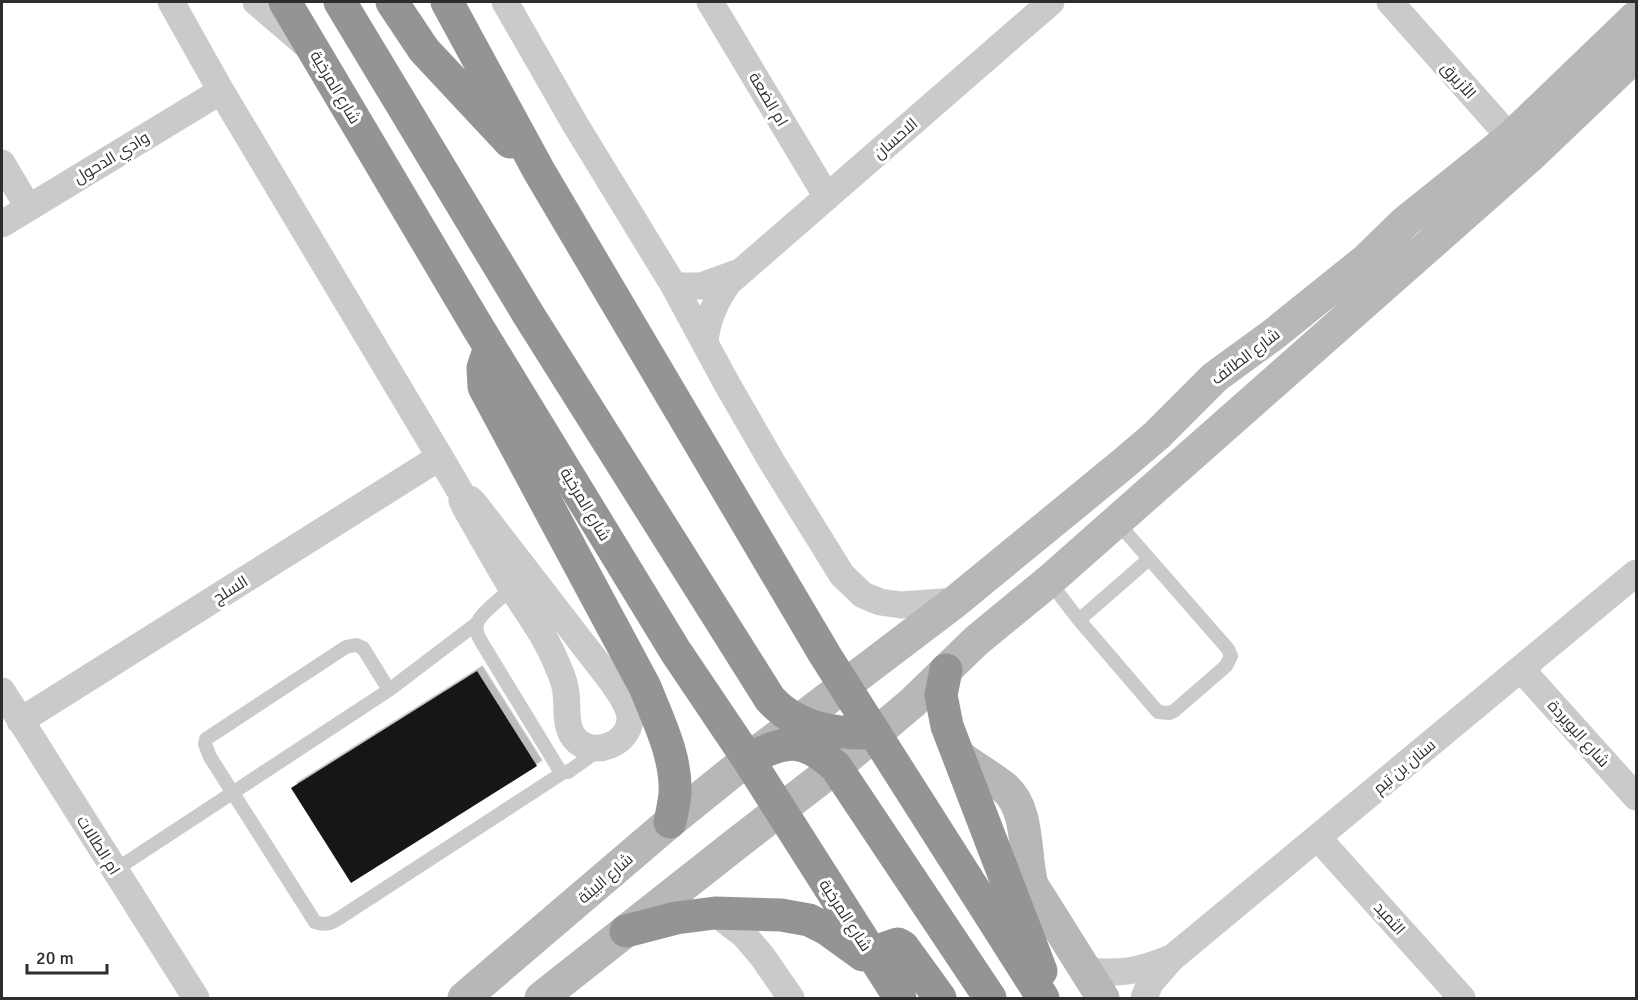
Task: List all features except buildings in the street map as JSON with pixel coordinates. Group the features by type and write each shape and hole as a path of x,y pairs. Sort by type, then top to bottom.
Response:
{"highway":[{"name":"شارع المرخية","path":"285,2 676,652 748,759 900,999"},
{"path":"340,2 528,314 770,699 781,711 799,722 832,731 875,733"},
{"path":"392,2 424,51 539,171"},
{"path":"447,2 539,171 845,687 1043,999"},
{"path":"490,346 483,368 484,387 645,687 659,722 675,782 670,822"},
{"path":"946,670 941,695 943,711 1036,954 1048,999"},
{"path":"748,759 780,745 800,745 822,754 836,767 990,999"},
{"path":"626,931 676,918 715,913 781,915 809,920 827,929 881,968"},
{"path":"881,968 886,948 898,944 903,947 940,999"}],"street":[{"path":"171,2 221,91 464,498 463,504 512,588 545,639 556,661 566,693 566,710 570,730 576,740 585,746 602,747 613,744 620,739 630,722 629,713 613,682 474,503 464,498"},
{"path":"256,2 316,54"},
{"path":"506,2 575,124 674,286 766,452 842,575 863,595 880,602 901,605 956,601"},
{"name":"ام الضعة","path":"710,2 827,197"},
{"name":"الاحسان","path":"705,342 709,317 714,304 738,273 1051,2"},
{"name":"الأزيرق","path":"1390,2 1520,148"},
{"name":"شارع الطائف","path":"799,722 956,601 1157,435 1215,377 1274,334 1366,260 1405,222 1520,148 1636,17"},
{"name":"شارع الطائف","path":"781,811 912,703 976,641 1117,522 1520,148 1636,55"},
{"name":"وادي الدحول","path":"2,224 221,91"},
{"path":"2,164 28,207"},
{"name":"الاحسان","path":"674,286 700,286 738,273"},
{"name":"السلج","path":"20,721 440,457"},
{"name":"سنان بن تيم","path":"1144,999 1150,983 1172,958 1636,573"},
{"name":"شارع البويردة","path":"1521,669 1636,798"},
{"name":"ام الطالات","path":"2,691 196,999"},
{"name":"شارع البيئة","path":"464,999 670,822 748,759 799,722"},
{"path":"959,756 1006,790 1020,812 1032,885 1103,999"},
{"path":"541,999 781,811"},
{"name":"الثميد","path":"1318,838 1462,999"},
{"path":"715,913 744,935 762,956 791,999"},
{"name":"سنان بن تيم","path":"1085,971 1112,973 1142,970 1172,958"}],"lane":[{"path":"1049,581 1079,620 1158,712 1169,714 1174,711 1218,673 1228,663 1230,652 1117,522"},
{"path":"1079,620 1149,559"},
{"path":"115,870 389,690 476,624 512,588"},
{"path":"476,624 482,643 557,766 564,772"},
{"path":"389,690 363,648 356,645 346,647 206,739 207,752 309,915 315,922 322,925 341,917 564,772 573,770 602,747"}]}
